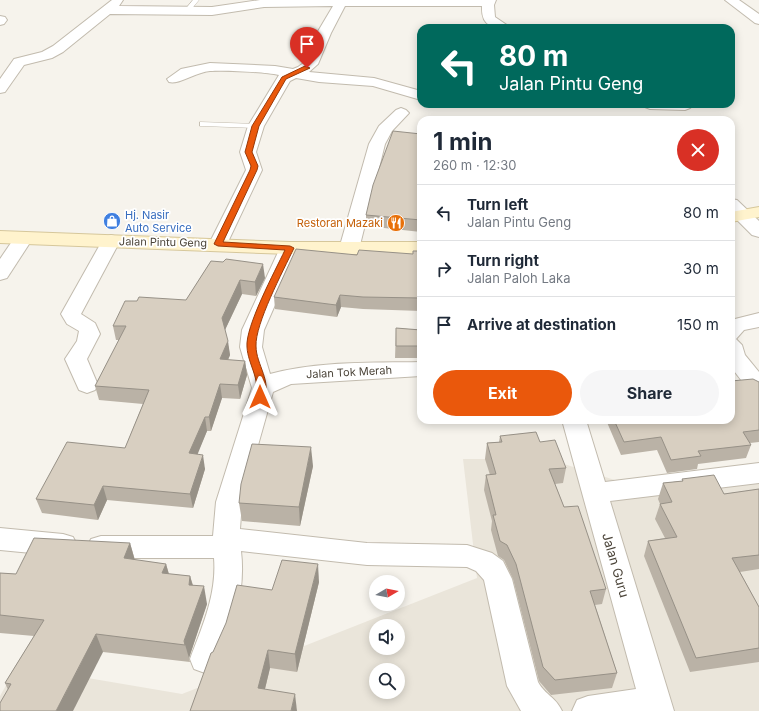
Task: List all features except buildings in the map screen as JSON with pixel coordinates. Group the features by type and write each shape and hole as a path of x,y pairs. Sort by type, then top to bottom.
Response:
{"main road":[{"name":"Jalan Pintu Geng","path":"0,237 218,244 290,248 417,248"}],"street":[{"path":"731,0 759,20"},
{"path":"0,63 36,59 58,48 110,3 187,11 221,10 264,3 489,1 488,15 490,20 498,24"},
{"path":"218,244 254,170 254,166 248,152 256,126 283,79 311,64 324,33 341,2"},
{"path":"0,89 19,62"},
{"path":"174,79 186,72 210,68 275,70 319,78 374,82 417,95"},
{"path":"349,249 376,144 386,139 385,129 401,113"},
{"path":"741,212 759,231"},
{"path":"0,274 24,238"},
{"path":"87,385 76,359 90,335 89,330 86,326 76,321 71,314 111,241"},
{"path":"205,659 221,615 227,592 229,568 226,542 229,502 270,384 251,347 253,330 290,248"},
{"path":"735,328 737,325 759,320"},
{"path":"735,357 759,387"},
{"name":"Jalan Tok Merah","path":"270,384 291,376 321,373 417,369"},
{"name":"Jalan Guru","path":"575,424 657,706"},
{"path":"596,493 759,474"},
{"path":"0,539 112,548 249,542 367,554 467,556 477,558 486,562 494,570 498,579 523,686 529,698 539,708 546,711"},
{"path":"588,711 657,706"}],"lane":[{"path":"187,11 196,0"},
{"path":"203,124 256,126"}],"shaded area":[{"path":"463,459 548,459 618,481 759,466 759,711 0,711 0,696 17,666 182,694 369,620 369,655 405,655 405,619 373,619 393,611 405,611 405,606 477,578"}],"place":[{"name":"Hj. Nasir Auto Service","path":"112,221"},
{"name":"Restoran Mazaki","path":"396,223"}],"route":[{"path":"260,397 263,388 255,365 251,347 253,330 290,248 218,244 254,170 254,166 248,152 256,126 284,78 307,68"}]}
